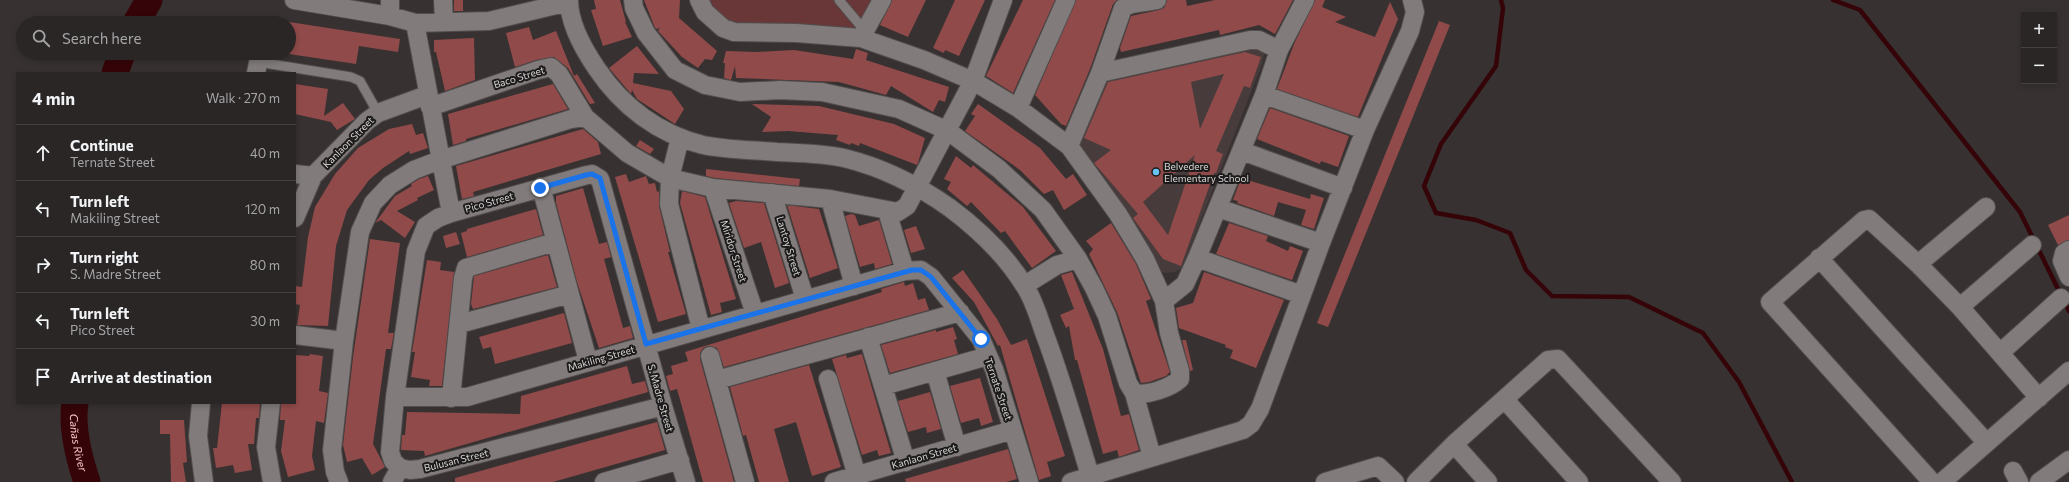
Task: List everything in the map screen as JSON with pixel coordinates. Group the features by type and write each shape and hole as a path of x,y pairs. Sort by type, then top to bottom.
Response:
{"street":[{"path":"294,0 390,8 415,23 489,22 569,1 576,31 590,59 611,90 640,116 680,138 703,145 735,149 823,155 845,159 917,187 951,209 980,234 996,250 1025,285 1050,349 1091,479"},
{"path":"443,0 444,22"},
{"path":"633,0 634,8 646,33 675,70 705,85 740,92 780,90 822,92 899,109 948,131 999,169 1043,210 1078,259 1094,288 1107,316 1128,383 1134,393 1152,457"},
{"path":"699,0 705,12 723,28 734,32 863,35 973,81 1018,108 1069,146 1118,214 1145,259 1164,301 1169,333 1180,370 1180,379 1170,385 1147,393 1134,393"},
{"path":"863,35 882,0"},
{"path":"339,482 335,472 332,450 344,341 360,232 373,203 390,185 414,170 440,160 571,119 585,117 627,153 670,178 713,188 830,199 898,212 908,206 973,81 1003,0"},
{"path":"1018,108 1066,0"},
{"path":"1069,146 1100,73 1123,8 1131,4 1157,0"},
{"path":"1164,301 1185,284 1198,258 1264,95 1279,50 1305,0"},
{"path":"1071,482 1091,479 1152,457 1243,430 1251,424 1260,409 1321,243 1365,130 1410,31 1415,12 1412,0"},
{"path":"415,23 451,213"},
{"path":"1100,73 1250,40 1259,40 1279,50"},
{"name":"Baco Street","path":"429,101 551,67 559,74 585,117"},
{"path":"1264,95 1365,130"},
{"name":"Kanlaon Street","path":"296,216 313,176 367,121 378,113 429,101"},
{"path":"680,138 670,178 669,204 701,329"},
{"path":"1242,151 1343,188"},
{"path":"296,174 313,176"},
{"name":"Pico Street","path":"451,213 586,175 597,176"},
{"name":"S. Madre Street","path":"597,176 602,183 663,406 686,482"},
{"path":"540,188 588,361"},
{"name":"Miridor Street","path":"713,188 755,314"},
{"name":"Lantoy Street","path":"772,193 805,299"},
{"path":"830,199 854,286"},
{"path":"1918,264 1986,207"},
{"path":"1218,208 1321,243"},
{"path":"887,211 913,271"},
{"name":"Bulusan Street","path":"451,213 438,218 426,226 416,251 395,397 390,452 396,475 410,470 420,469 663,406"},
{"path":"1932,482 1770,302 1864,220 1869,219 1918,264 1960,307 2039,398"},
{"path":"451,398 463,278 466,268 556,242"},
{"path":"1960,307 2032,245"},
{"path":"2069,250 2064,253 2062,261 2069,277"},
{"path":"1198,258 1302,295"},
{"path":"1819,258 1986,442"},
{"path":"1025,285 1058,265 1078,259"},
{"name":"Makiling Street","path":"395,397 467,397 805,299 913,271"},
{"name":"Ternate Street","path":"913,271 931,277 981,339 1013,430 1029,482"},
{"path":"459,324 570,294"},
{"path":"2000,353 2061,298"},
{"path":"717,380 960,312"},
{"path":"296,335 344,341"},
{"path":"868,337 906,462"},
{"path":"710,356 745,482"},
{"path":"883,386 988,356"},
{"path":"1416,482 1454,444 1548,360 1558,359 1672,482"},
{"path":"1942,482 2069,371"},
{"path":"935,372 957,447"},
{"path":"828,379 857,476"},
{"path":"1505,400 1579,482"},
{"path":"201,404 198,436 204,482"},
{"path":"271,404 266,447 272,482"},
{"name":"Kanlaon Street","path":"834,482 1013,430"},
{"path":"1454,444 1488,482"},
{"path":"604,482 680,460"},
{"path":"2039,482 2069,460"},
{"path":"1325,482 1378,466 1395,482"}],"lane":[{"path":"839,0 863,35"},
{"path":"258,63 351,77 360,81 378,113"}],"shaded area":[{"path":"699,0 882,0 861,38 734,32"},
{"name":"Belvedere Elementary School","path":"1261,47 1264,55 1262,64 1182,268 1175,272 1165,273 1157,270 1075,149 1104,76"}],"building":[{"path":"454,0 463,0 463,11 454,11"},
{"path":"594,0 620,0 625,22 632,37 603,46 591,10 596,9"},
{"path":"644,0 680,0 679,18 717,51 712,60 705,59 698,68 682,57 658,31 660,28 655,28"},
{"path":"892,0 926,0 908,37 880,25"},
{"path":"955,0 985,0 959,56 945,50 944,53 933,48"},
{"path":"1023,0 1055,0 1013,93 986,76"},
{"path":"1076,0 1117,0 1113,4 1090,69 1066,126 1061,124 1035,95"},
{"path":"1167,0 1186,0 1187,6 1215,0 1293,0 1275,34 1259,25 1220,35 1219,30 1121,52 1120,48 1131,16 1164,8"},
{"path":"1315,0 1325,0 1322,7 1346,17 1335,22 1375,37 1390,2 1398,19 1358,117 1277,89 1294,44"},
{"path":"1439,21 1450,25 1328,327 1317,323"},
{"path":"296,23 400,39 398,52 359,46 356,64 296,55"},
{"path":"529,27 533,40 556,31 574,76 577,74 595,103 590,104 568,68 554,57 536,60 515,67 506,33"},
{"path":"474,38 475,80 445,91 436,52 434,52 434,40"},
{"path":"637,46 659,74 634,73 633,83 671,91 684,109 675,124 637,99 632,90 631,94 609,68"},
{"path":"856,49 868,53 866,60 949,87 945,102 939,100 933,112 891,86 886,95 839,82 736,78 735,66 731,80 724,78 725,63 723,63 726,51 757,52 794,50 853,59"},
{"name":"Belvedere Elementary School","path":"1245,52 1261,57 1250,88 1244,86 1216,151 1223,154 1216,173 1214,173 1181,266 1163,259 1133,218 1138,214 1094,163 1111,150 1084,138 1108,82","holes":["1224,74 1200,129 1191,82","1195,155 1168,235 1143,202"]},
{"path":"296,84 328,89 324,116 343,103 355,119 337,130 331,122 296,114"},
{"path":"553,84 568,109 466,139 466,141 453,145 448,114"},
{"path":"752,104 819,106 894,124 925,138 917,165 860,143 859,146 851,143 850,145 836,140 838,135 788,131 762,132 771,117"},
{"path":"978,104 1040,148 1066,179 1073,174 1087,195 1064,210 1053,190 1044,194 1020,170 965,131 975,116 971,114"},
{"path":"1270,108 1349,136 1338,167 1321,161 1320,164 1257,139"},
{"path":"412,124 416,135 423,133 428,148 410,154 409,151 383,168 369,180 347,210 336,246 328,326 297,325 300,305 296,304 296,286 302,287 308,237 315,207 335,174 358,148 389,129"},
{"path":"583,129 598,142 601,154 473,192 474,196 462,199 456,166"},
{"path":"640,140 654,149 650,154 636,146"},
{"path":"956,156 971,168 973,165 1023,207 1056,251 1032,268 1005,231 1001,233 971,202 967,206 947,189 951,182 944,179"},
{"path":"706,169 800,179 799,186 715,178 706,176"},
{"path":"626,174 629,182 646,176 649,184 655,183 657,192 659,191 659,206 670,252 668,252 686,314 658,322 615,177"},
{"path":"428,176 434,190 417,198 418,200 397,211 415,222 405,238 381,220 375,223 395,196 412,186 411,184 419,179"},
{"path":"1241,178 1310,199 1311,194 1324,198 1314,229 1301,225 1306,210 1278,202 1274,216 1237,203 1238,201 1233,200"},
{"path":"583,188 599,244 607,242 611,257 604,259 623,328 630,326 633,338 599,348 577,282 556,203 556,196"},
{"path":"682,191 705,197 736,299 720,303 722,312 711,315 680,203"},
{"path":"736,201 764,203 789,283 775,288 761,242 744,248 729,203"},
{"path":"787,205 819,209 838,268 810,278"},
{"path":"536,209 543,235 467,257 461,233 467,231 467,229"},
{"path":"851,214 855,215 859,226 879,220 892,264 875,269 874,263 860,267 845,216"},
{"path":"2069,215 2069,240 2058,245 2048,225"},
{"path":"1111,223 1136,264 1151,299 1146,301 1170,372 1166,376 1149,382 1141,383 1117,312 1089,254 1093,249 1086,241"},
{"path":"1229,223 1268,236 1266,241 1288,251 1290,246 1303,251 1292,280 1216,254"},
{"path":"916,226 925,249 911,253 904,230"},
{"path":"456,232 460,244 446,248 443,236"},
{"path":"370,239 400,243 388,333 394,333 391,349 386,349 373,444 385,467 372,475 362,458 347,462 343,445 353,357"},
{"path":"548,255 557,287 473,309 471,304 474,276"},
{"path":"427,260 441,262 440,270 454,272 442,386 429,386 430,380 411,377 415,352 412,352"},
{"path":"963,270 997,319 1011,345 1027,339 1065,456 1047,462 1051,476 1039,480 1000,345 998,346 974,302 952,278"},
{"path":"1072,272 1103,349 1121,416 1129,414 1139,450 1119,457 1117,450 1103,454 1077,360 1075,360 1069,326 1066,328 1060,315 1074,309 1061,275"},
{"path":"1204,272 1284,300 1256,368 1230,358 1233,350 1225,347 1226,345 1179,328 1176,308 1193,303"},
{"path":"904,282 905,286 913,283 918,300 925,298 929,310 724,367 717,348 708,346 703,348 700,353 700,359 734,482 703,482 677,389 670,391 666,376 673,374 671,366 688,361 685,352 882,292 881,289"},
{"path":"564,313 572,343 495,364 491,347 483,349 479,337"},
{"path":"953,327 957,339 954,340 958,354 890,373 881,345 936,330 936,332"},
{"path":"1182,340 1186,340 1193,370 1190,371"},
{"path":"310,354 323,356 319,391 328,393 324,423 316,421 312,456 315,470 288,477 281,451 285,420 280,420 281,404 296,404 296,355 309,356"},
{"path":"862,354 891,453 879,456 877,450 862,455 832,359 846,355 847,358"},
{"path":"809,365 841,467 812,476 796,422 774,429 789,482 759,482 746,435 743,436 730,387"},
{"path":"627,366 632,384 645,381 648,392 425,456 424,451 401,450 402,435 405,435 407,412 520,414 521,396"},
{"path":"980,378 993,422 981,426 979,418 961,423 950,386"},
{"path":"930,392 941,429 927,433 926,427 908,432 898,401"},
{"path":"222,404 260,404 259,418 256,418 254,444 248,444 252,470 235,473 233,465 216,468 213,448 217,448"},
{"path":"160,420 184,420 187,462 183,463 186,482 171,482 170,434 160,434"},
{"path":"657,422 665,450 553,482 455,482 455,478"},
{"path":"1008,449 1017,479 1006,482 906,482 905,479"}],"waterway":[{"name":"Cañas River","path":"140,16 149,0"},
{"path":"1501,0 1503,8 1496,66 1441,144 1424,186 1436,213 1476,220 1510,233 1526,270 1552,296 1629,297 1703,333 1739,382 1792,482"},
{"path":"1833,0 1860,10 2020,212 2060,293"},
{"name":"Cañas River","path":"115,72 120,60"},
{"path":"2064,300 2069,311"},
{"name":"Cañas River","path":"75,404 75,433 81,463 87,482"}],"place":[{"name":"Belvedere Elementary School","path":"1156,172"}],"route":[{"path":"540,188 592,174 600,178 646,344 912,270 921,270 931,277 981,339"}]}
